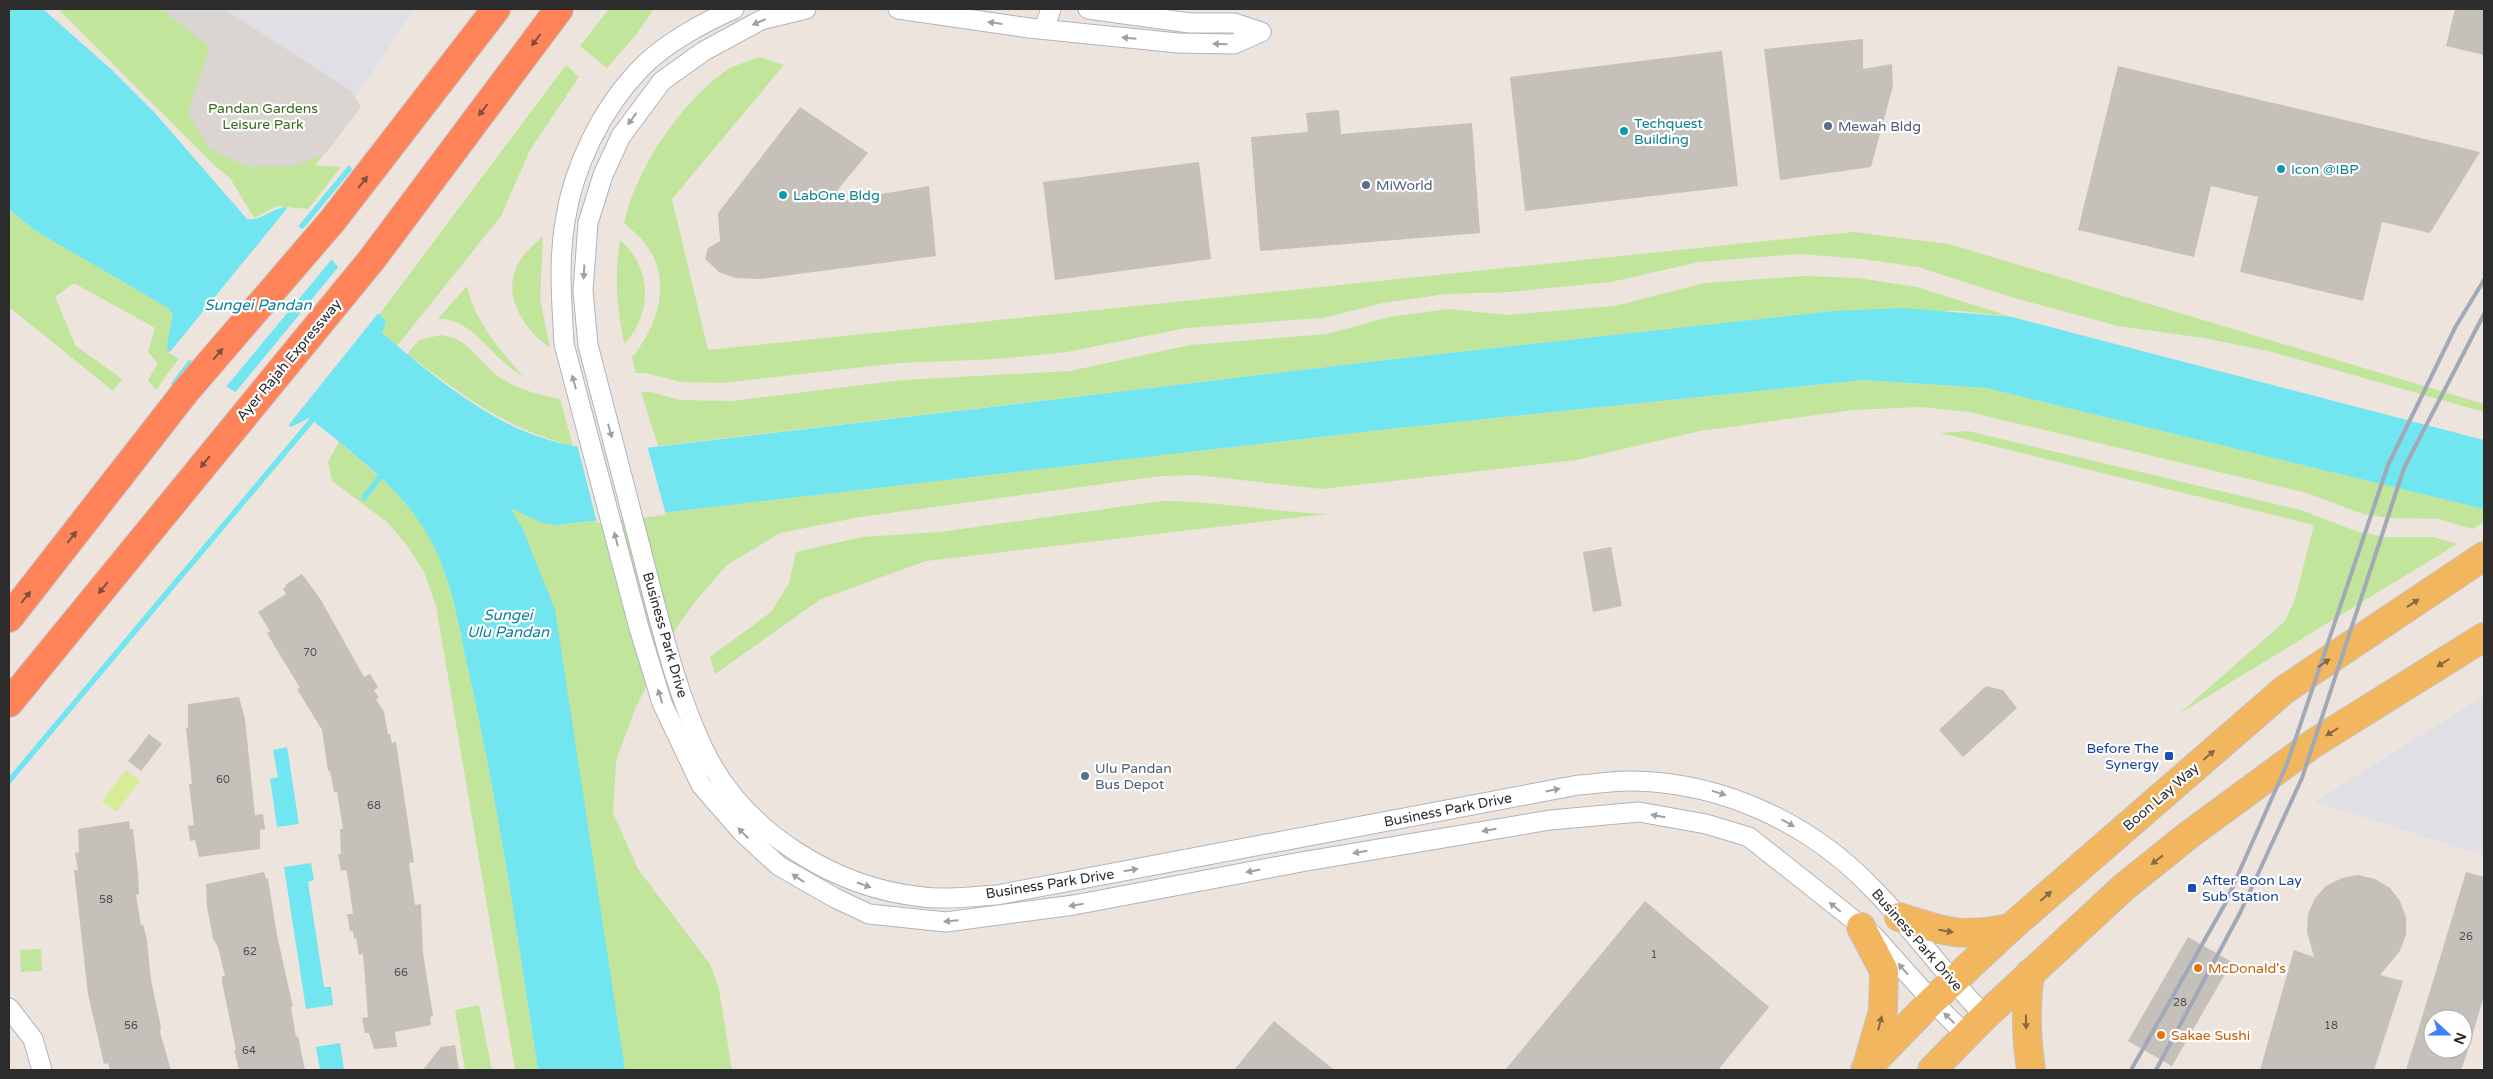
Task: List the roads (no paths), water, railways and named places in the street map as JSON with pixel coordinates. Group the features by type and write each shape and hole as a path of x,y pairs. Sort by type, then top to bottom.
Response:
{"highway":[{"path":"9,618 186,391 333,220 496,9"},
{"name":"Ayer Rajah Expressway","path":"9,704 373,258 559,9"}],"main road":[{"name":"Boon Lay Way","path":"1865,1070 1932,1001 2010,928 2284,690 2484,556"},
{"path":"1932,1070 2030,973 2124,887 2198,828 2314,743 2484,637"},
{"path":"1899,917 1940,931 1966,935 2010,928"},
{"path":"1861,927 1884,971 1883,1011 1865,1070"},
{"path":"2030,973 2026,1007 2026,1037 2031,1070"}],"street":[{"name":"Business Park Drive","path":"734,9 699,25 642,67 611,105 578,170 565,222 561,261 561,302 564,344 639,628 662,703 700,785 743,833 779,866 807,883 869,914 946,922 1074,906 1301,862 1550,820 1639,812 1706,824 1749,838 1874,936 1932,1001 1976,1025"},
{"name":"Business Park Drive","path":"806,9 761,20 704,51 662,81 621,136 603,175 588,223 583,291 588,344 675,679 704,751 730,791 758,821 810,860 846,878 881,890 925,898 997,895 1578,785 1633,781 1704,789 1744,802 1810,835 1874,889 1953,982 1976,1025"},
{"path":"898,9 1044,30 1178,43 1234,44 1261,32 1234,23 1190,23 1088,9"},
{"path":"1044,30 1051,9"},
{"path":"1071,32 1079,9"},
{"path":"1171,9 1190,23"},
{"path":"9,1008 33,1039 42,1070"}],"water":[{"name":"Sungei Pandan","path":"9,9 43,9 112,70 154,112 247,219 258,218 286,207 386,322 382,333 419,364 461,395 504,422 549,440 566,444 620,451 1386,360 1832,311 1904,308 2012,317 2484,440 2484,509 1986,388 1864,380 1389,429 557,525 542,523 510,508 522,527 555,609 625,1070 538,1070 490,776 454,604 436,551 416,517 390,486 312,420 309,418 291,427 168,350 167,345 173,314 168,308 34,230 9,209"},
{"path":"287,747 299,824 277,827 270,779 278,777 273,750"},
{"path":"311,863 314,880 308,882 324,987 331,987 333,1005 306,1009 284,867"},
{"path":"340,1043 344,1070 320,1070 316,1047"}],"waterway":[{"path":"302,226 349,169"},
{"path":"174,384 190,363"},
{"path":"9,781 312,420"},
{"path":"364,498 379,478"}],"railway":[{"path":"2131,1070 2225,904 2287,764 2388,465 2456,326 2484,280"},
{"path":"2156,1070 2240,913 2302,778 2404,468 2484,314"}],"place":[{"name":"Mewah Bldg","path":"1828,126"},
{"name":"Techquest Building","path":"1624,131"},
{"name":"Icon @IBP","path":"2281,169"},
{"name":"MiWorld","path":"1366,185"},
{"name":"LabOne Bldg","path":"783,195"},
{"name":"Before The Synergy","path":"2169,756"},
{"name":"Ulu Pandan Bus Depot","path":"1085,776"},
{"name":"After Boon Lay Sub Station","path":"2192,888"},
{"name":"McDonald's","path":"2198,968"},
{"name":"Sakae Sushi","path":"2161,1035"}],"park label":[{"name":"Pandan Gardens Leisure Park","path":"263,116"}],"water label":[{"name":"Sungei Ulu Pandan","path":"508,624"}]}
